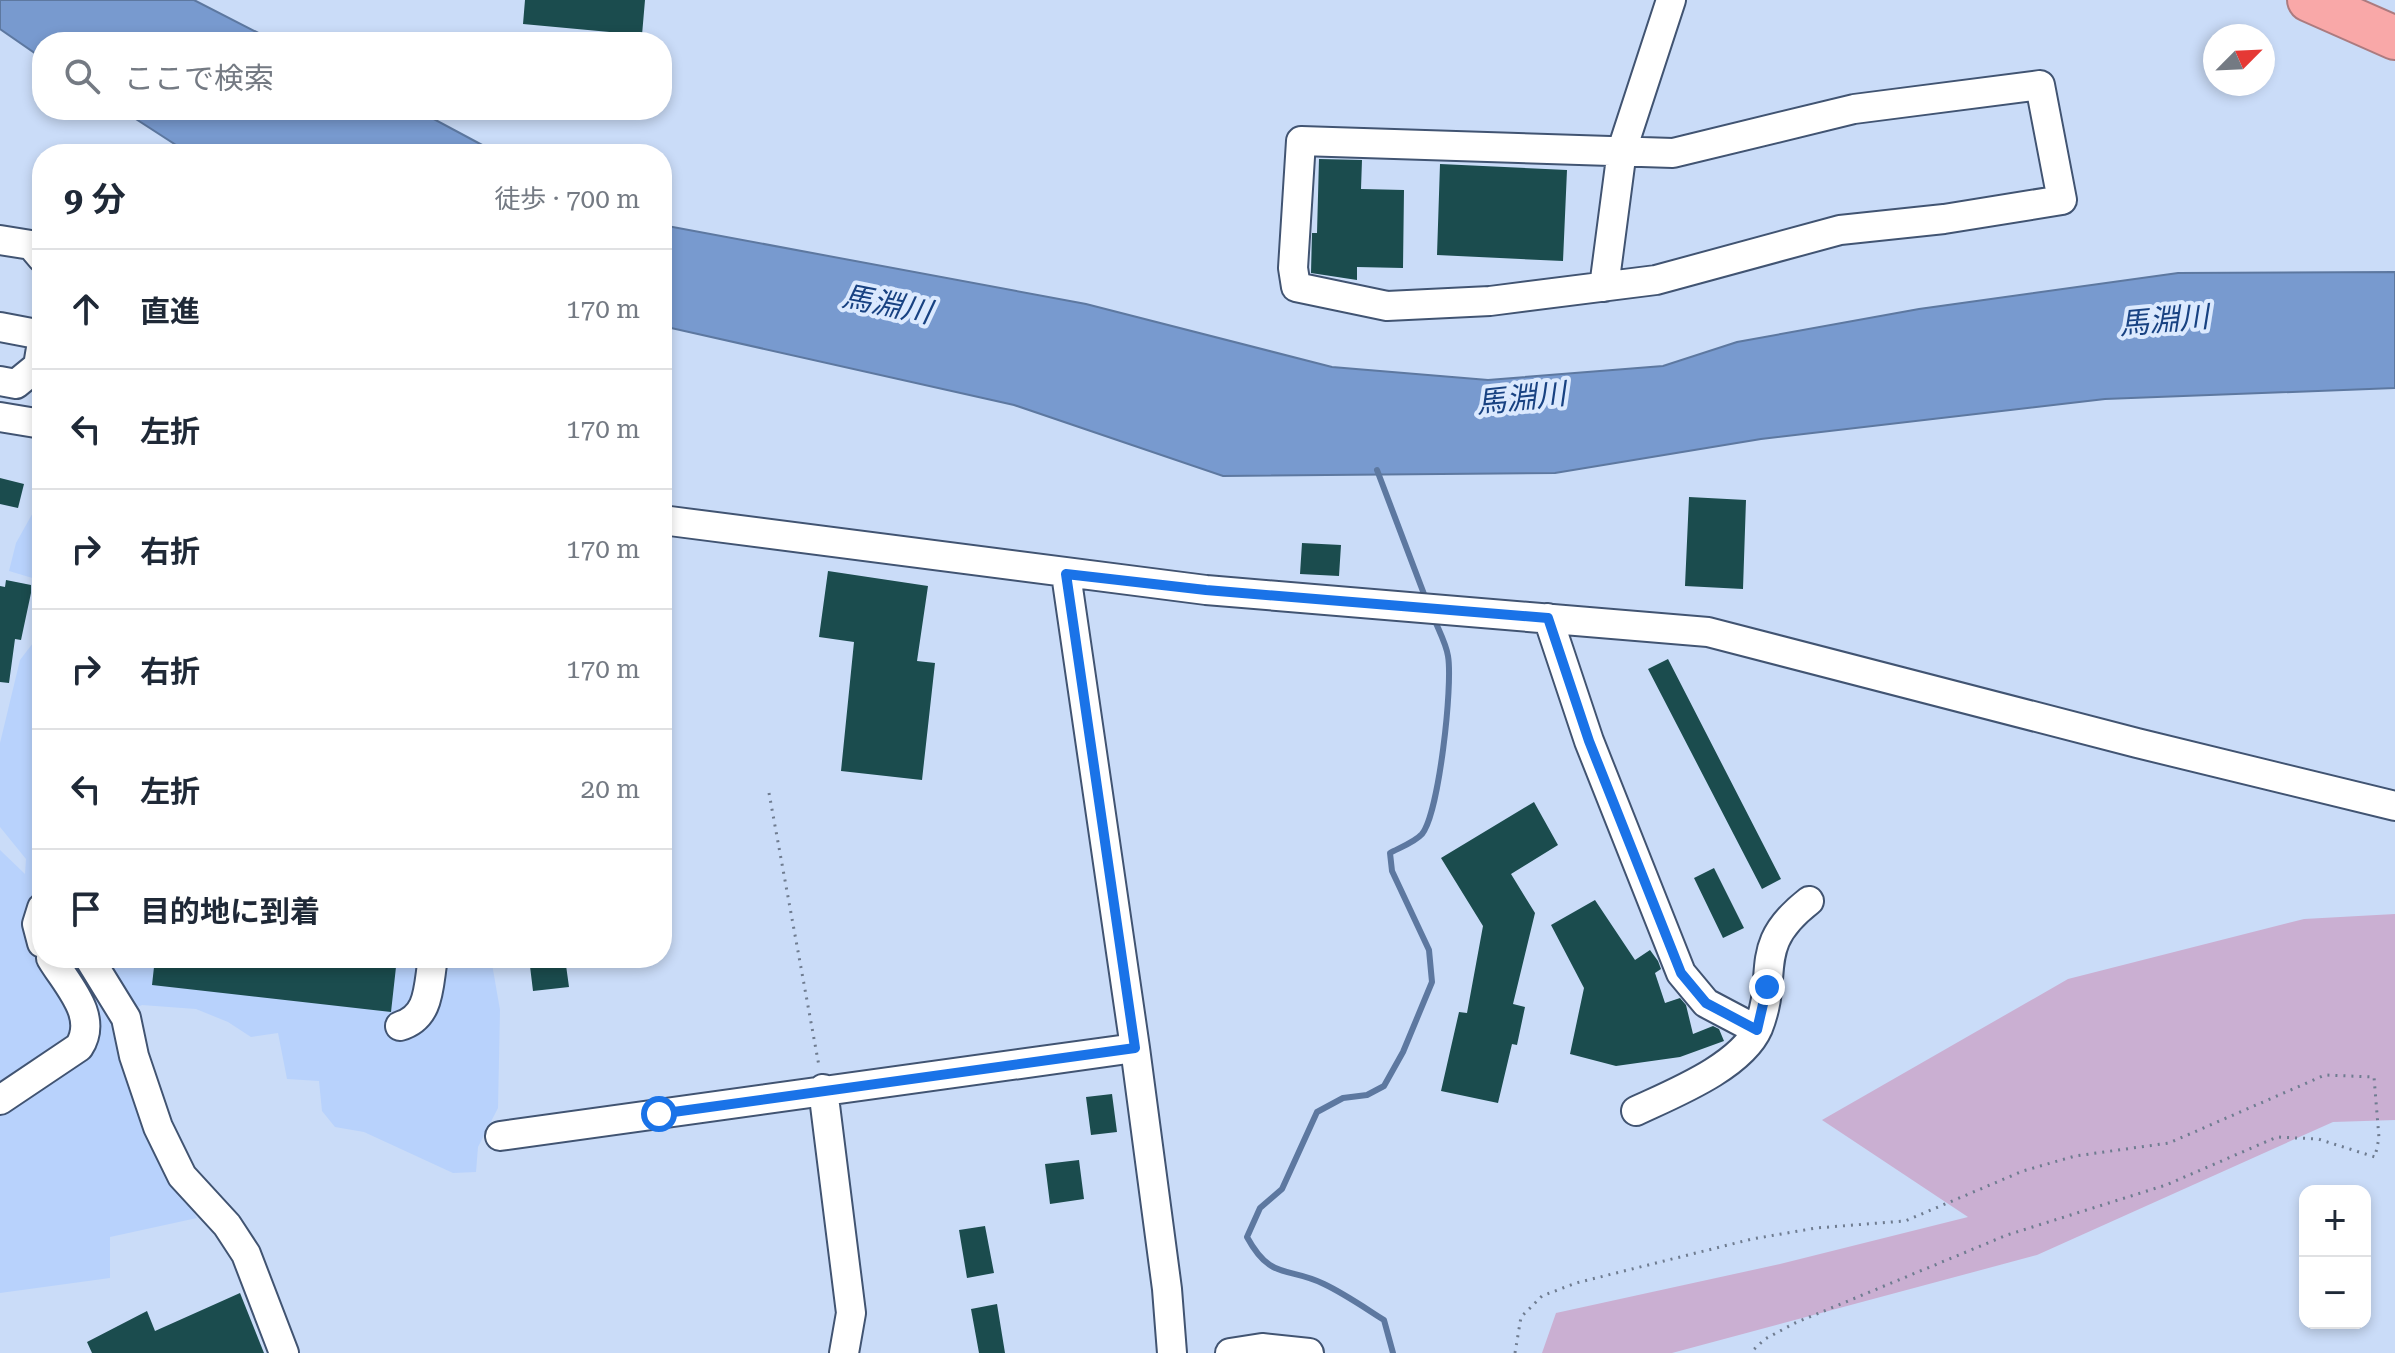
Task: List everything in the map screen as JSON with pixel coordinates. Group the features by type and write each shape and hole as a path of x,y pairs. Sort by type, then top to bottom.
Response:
{"highway":[{"path":"2309,0 2395,38"}],"street":[{"path":"1604,287 1622,150 1671,0"},
{"path":"2040,85 2062,200 1944,219 1840,230 1656,280 1604,287 1490,301 1387,306 1296,287 1293,268 1301,141 1673,153 1854,109 2040,85"},
{"path":"0,240 32,246"},
{"path":"0,327 32,333"},
{"path":"0,381 16,384 32,371"},
{"path":"0,417 32,422"},
{"path":"672,521 1066,574 1458,612 1708,632 2122,740 2395,806"},
{"path":"1066,574 1135,1048 1167,1289 1172,1353"},
{"path":"1548,618 1589,741 1681,973 1706,1003 1757,1030"},
{"path":"1636,1111 1707,1077 1738,1053 1757,1030 1767,987 1768,955 1787,919 1809,901"},
{"path":"0,1100 79,1047 85,1037 89,1027 86,1015 57,968"},
{"path":"95,968 126,1018 134,1056 158,1127 182,1176 227,1225 246,1254 284,1353"},
{"path":"400,1026 415,1022 424,1010 431,968"},
{"path":"500,1136 1135,1048"},
{"path":"823,1089 851,1313 844,1353"},
{"path":"1230,1353 1262,1348 1309,1353"}],"path":[{"path":"769,793 823,1089"},
{"path":"1515,1353 1521,1317 1542,1296 1576,1283 1752,1239 1816,1228 1905,1221 2023,1171 2075,1156 2169,1143 2325,1075 2374,1077 2379,1138 2375,1157 2318,1139 2277,1137 2166,1185 2007,1235 1795,1323 1765,1339 1750,1353"}],"shaded area":[{"path":"32,514 32,578 9,571 16,543"},
{"path":"32,644 32,968 493,968 500,1010 498,1108 478,1147 476,1172 453,1173 364,1132 335,1127 322,1111 319,1081 287,1079 278,1033 251,1037 228,1022 196,1009 142,1005 116,1017 153,1140 197,1218 110,1237 110,1278 0,1293 0,850 25,874 26,859 0,827 0,743 20,660"},
{"path":"2395,914 2395,1120 2333,1122 2037,1255 1672,1353 1542,1353 1556,1313 1780,1264 1968,1217 1822,1120 2068,979 2304,919"}],"water":[{"path":"0,0 194,0 256,32 32,32 32,51 0,29"},
{"path":"137,120 436,120 480,144 175,144"},
{"name":"馬淵川","path":"672,227 1086,304 1332,367 1488,380 1663,366 1737,342 1919,309 2178,273 2395,272 2395,388 2105,399 1761,439 1555,473 1223,476 1014,405 672,328"}],"building":[{"path":"525,0 645,0 642,32 523,24"},
{"path":"1319,159 1362,160 1361,189 1404,190 1403,268 1357,267 1357,280 1311,273 1312,233 1317,233"},
{"path":"1440,164 1567,170 1563,261 1437,255"},
{"path":"0,478 24,484 18,508 0,504"},
{"path":"1689,497 1746,500 1743,589 1685,586"},
{"path":"1302,543 1341,545 1339,576 1300,574"},
{"path":"828,571 928,586 917,661 935,663 922,780 841,771 854,642 819,637"},
{"path":"6,580 31,585 21,640 15,639 9,683 0,682 0,586 5,587"},
{"path":"1668,659 1781,879 1762,889 1648,669"},
{"path":"1534,802 1558,845 1511,874 1535,913 1513,1004 1525,1007 1517,1045 1512,1044 1498,1103 1441,1091 1459,1012 1467,1013 1483,926 1441,858"},
{"path":"1714,868 1744,928 1723,938 1694,878"},
{"path":"1595,900 1635,960 1650,950 1661,969 1655,973 1665,1003 1680,998 1686,1005 1693,1034 1713,1026 1719,1029 1724,1041 1680,1057 1616,1066 1570,1054 1584,988 1551,925"},
{"path":"154,968 396,968 391,1012 152,985"},
{"path":"530,968 566,968 569,987 533,991"},
{"path":"1112,1094 1117,1132 1091,1135 1086,1097"},
{"path":"1079,1160 1084,1199 1050,1204 1045,1164"},
{"path":"985,1226 994,1273 967,1278 959,1230"},
{"path":"240,1293 264,1353 92,1353 87,1342 147,1311 155,1331"},
{"path":"997,1304 1005,1353 979,1353 971,1309"}],"waterway":[{"path":"1377,470 1427,602"},
{"path":"1393,1353 1384,1320 1324,1284 1272,1266 1247,1237 1260,1208 1282,1189 1317,1112 1343,1098 1367,1095 1384,1086 1403,1052 1432,982 1429,950 1392,871 1390,853 1422,834 1439,776 1449,671 1447,651 1433,616"}],"route":[{"path":"659,1114 1135,1048 1066,574 1206,590 1548,618 1589,741 1681,973 1706,1003 1757,1030 1767,987"}]}
